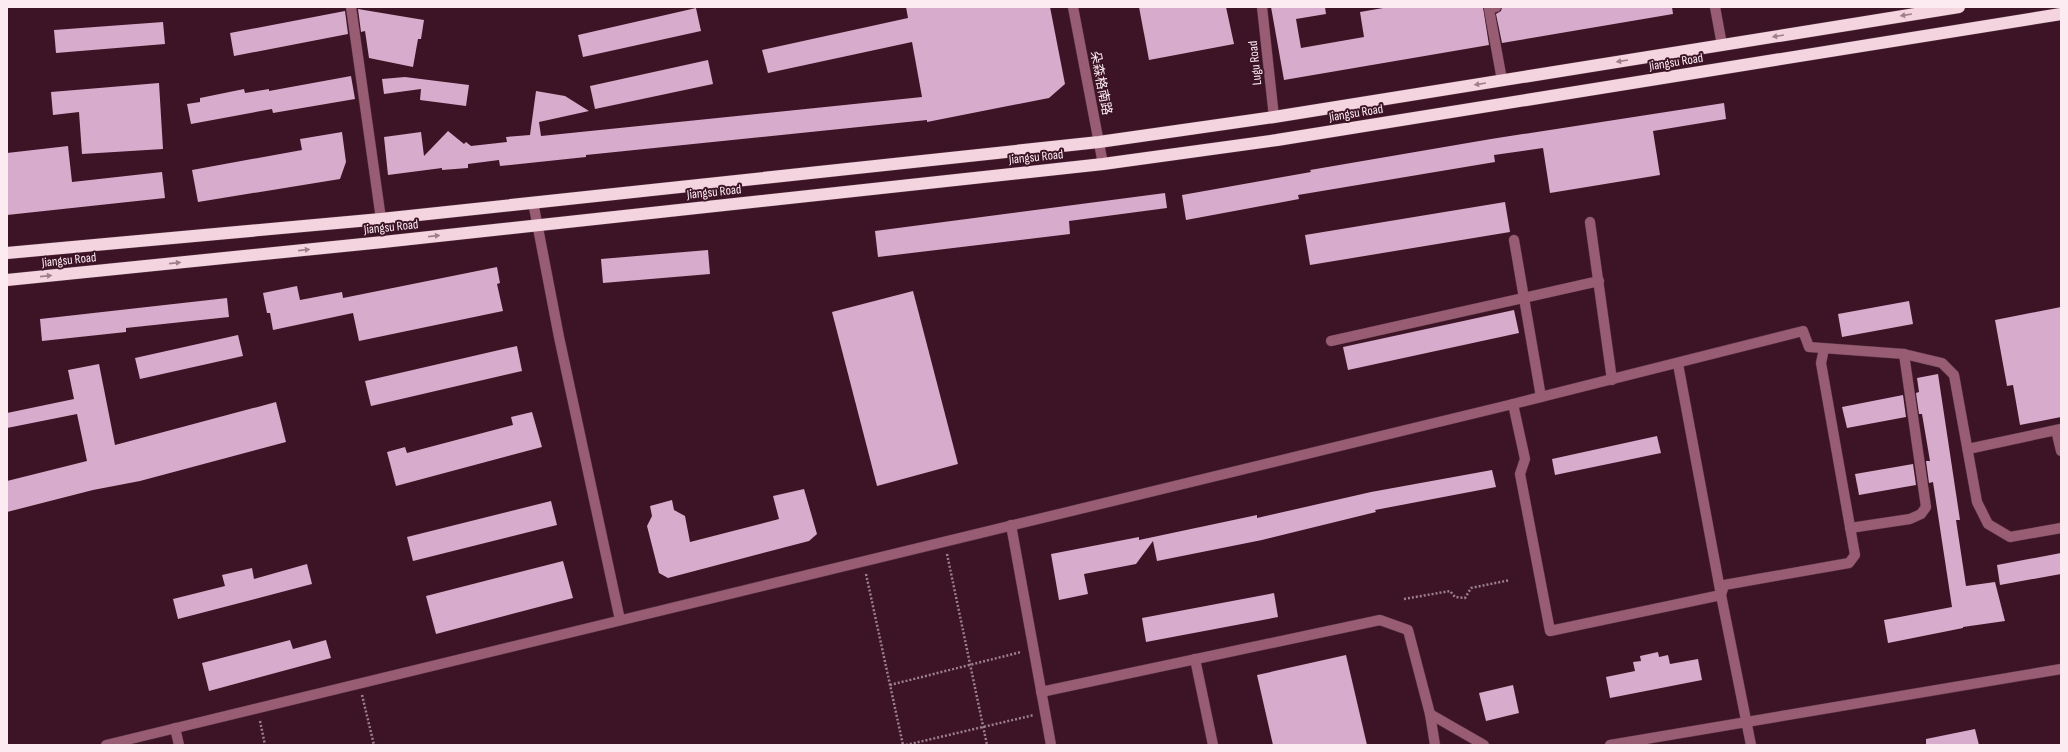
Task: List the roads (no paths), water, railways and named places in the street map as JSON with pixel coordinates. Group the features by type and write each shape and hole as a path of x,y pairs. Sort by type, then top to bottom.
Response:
{"highway":[{"name":"Jiangsu Road","path":"7,253 381,219 1099,142 1274,117 1722,45 1931,9 1959,7"},
{"name":"Jiangsu Road","path":"7,280 1103,164 1277,140 2061,14"}],"street":[{"path":"351,7 381,219"},
{"name":"朵森格南路","path":"1073,7 1103,164"},
{"name":"Lugu Road","path":"1262,7 1274,117"},
{"path":"1496,7 1489,9 1502,80"},
{"path":"1715,7 1722,45"},
{"path":"533,202 559,337 620,620"},
{"path":"1590,222 1612,380"},
{"path":"1514,240 1541,397"},
{"path":"1331,341 1598,281"},
{"path":"106,745 1678,364 1803,331 1809,346 1824,349 1904,354 1942,363 1954,375 1977,502 1988,524 2010,537 2061,528"},
{"path":"1721,595 1724,585 1849,564 1855,555 1821,363 1824,349"},
{"path":"1850,528 1910,519 1921,514 1926,507 1904,354"},
{"path":"1678,364 1721,595 1751,745"},
{"path":"1514,404 1525,459 1520,474 1550,631 1721,595"},
{"path":"1968,449 2059,430 2061,451"},
{"path":"1011,525 1032,650 1052,745"},
{"path":"1041,692 1380,620 1408,630 1430,714 1435,745"},
{"path":"1195,659 1213,745"},
{"path":"1610,745 2061,669"},
{"path":"1430,714 1484,745"},
{"path":"175,728 179,745"}]}
